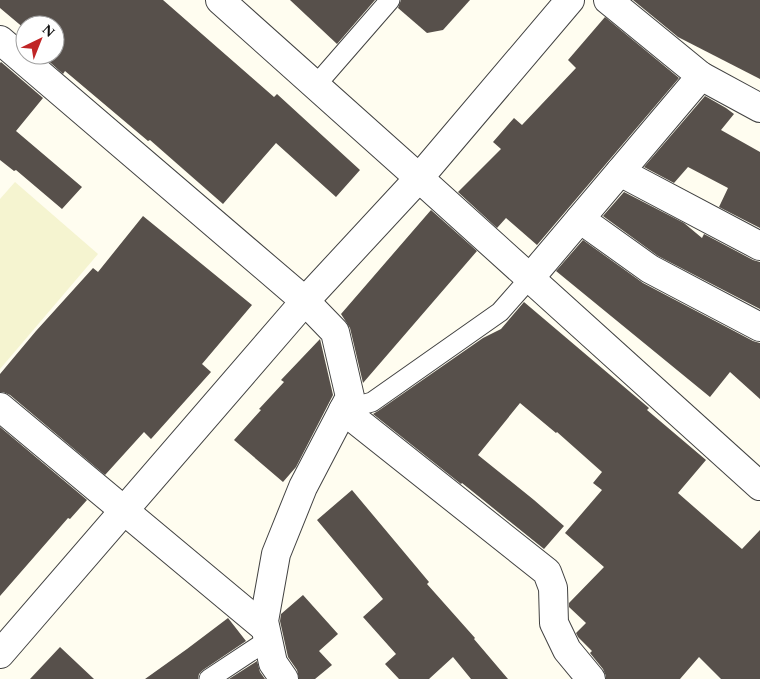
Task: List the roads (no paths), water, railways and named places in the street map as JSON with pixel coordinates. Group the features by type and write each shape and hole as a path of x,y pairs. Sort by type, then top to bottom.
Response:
{"street":[{"path":"220,0 760,486"},
{"path":"0,654 305,301 419,178 570,0"},
{"path":"608,0 701,76 760,108"},
{"path":"0,40 305,301 335,332 350,397 303,487 276,554 264,621 273,663 284,679"},
{"path":"530,278 701,76"},
{"path":"620,172 760,246"},
{"path":"580,219 650,270 760,327"},
{"path":"0,407 267,634"},
{"path":"343,410 547,572 552,588 554,623 567,650 591,679"}],"lane":[{"path":"316,85 390,0"},
{"path":"343,410 372,402 500,312 530,278"},
{"path":"209,679 267,634"}]}
